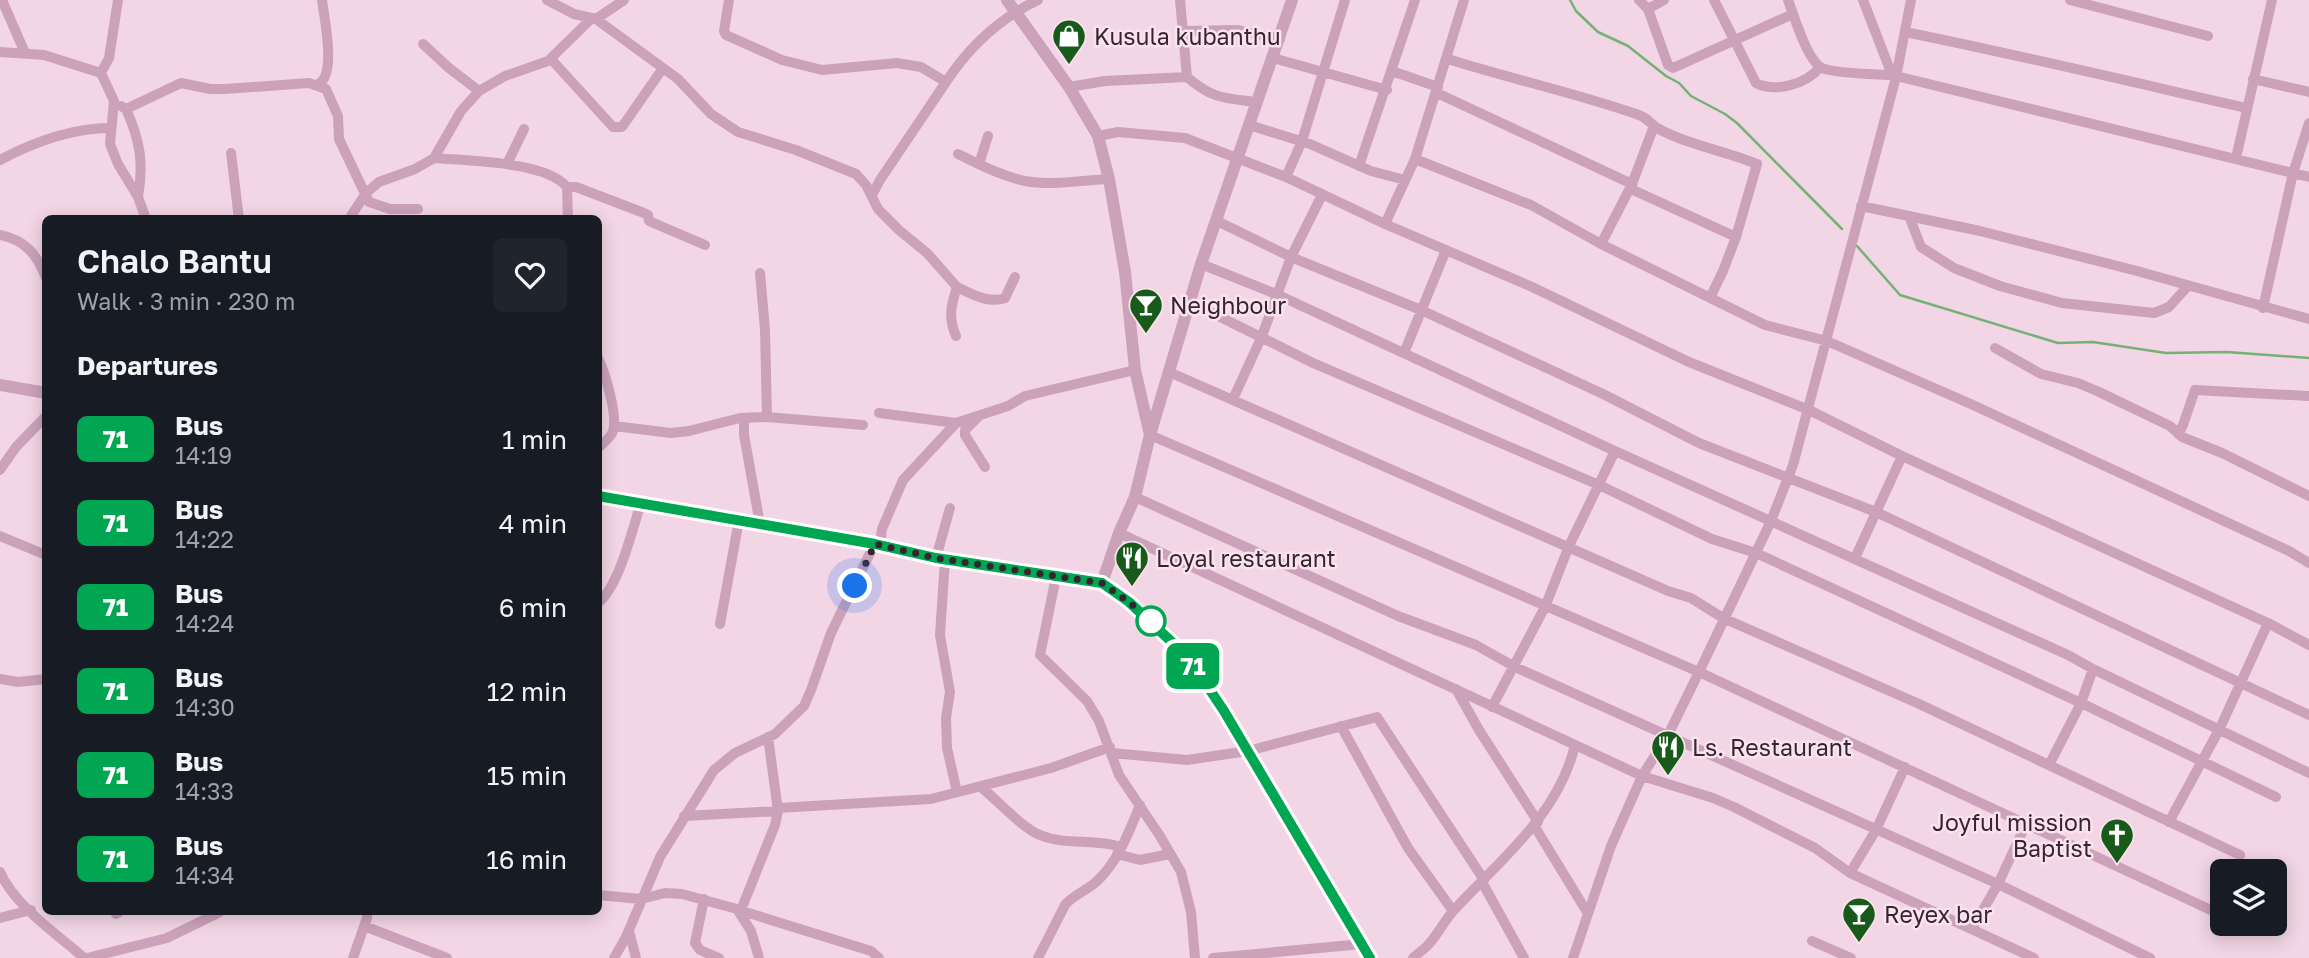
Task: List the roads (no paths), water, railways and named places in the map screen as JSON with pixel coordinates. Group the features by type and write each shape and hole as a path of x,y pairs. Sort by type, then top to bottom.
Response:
{"street":[{"path":"2,0 25,53"},
{"path":"101,73 109,58 118,0"},
{"path":"316,85 321,84 329,68 322,0"},
{"path":"547,0 573,13 594,18 678,79 711,114 738,132 796,150 856,174 872,195 878,209 928,253 957,287 982,298 998,300 1005,298 1015,276"},
{"path":"352,215 366,193 379,182 415,169 434,158 461,111 479,90 505,76 551,59 594,18 624,0"},
{"path":"729,0 724,31 726,35 782,60 822,70 897,63 921,67 946,82"},
{"path":"872,195 946,82 970,51 1011,5 1038,0"},
{"path":"1180,0 1187,77"},
{"path":"1102,583 1135,497 1150,435 1201,264 1292,0"},
{"path":"1286,177 1302,141 1345,0"},
{"path":"1359,166 1387,90 1415,0"},
{"path":"1385,224 1415,159 1464,0"},
{"path":"1639,0 1648,9 1670,67 1678,67 1793,14"},
{"path":"1648,9 1664,0"},
{"path":"1714,0 1753,79 1760,86 1805,81 1820,67"},
{"path":"1788,0 1810,55 1820,67 1894,76 2309,177"},
{"path":"1863,0 1894,76"},
{"path":"1573,958 1611,846 1642,776 1668,735 1699,672 1756,553 1788,478 1827,341 1912,0"},
{"path":"2070,0 2208,36"},
{"path":"2236,158 2272,0"},
{"path":"1011,5 1069,87 1098,136 1109,179 1125,272 1135,370 1150,435"},
{"path":"1184,31 1237,30 1280,39"},
{"path":"1905,32 2040,59 2125,82 2246,108"},
{"path":"423,44 479,90"},
{"path":"0,52 44,55 101,73 114,101 125,109 139,148 143,171 138,197"},
{"path":"1273,58 1387,90"},
{"path":"1448,58 1509,78 1593,99 1639,115 1654,126 1697,144 1757,164 1736,237 1710,298"},
{"path":"551,59 613,127 619,128 663,68"},
{"path":"1392,71 1632,184"},
{"path":"1069,87 1105,81 1187,77 1206,93 1256,102"},
{"path":"2253,79 2309,92"},
{"path":"125,109 181,83 209,89 316,85 326,89 331,100 338,116 339,139 369,202 390,209 418,209"},
{"path":"114,101 110,144 145,215"},
{"path":"2263,308 2293,173 2309,123"},
{"path":"1249,125 1302,141 1359,166 1405,180"},
{"path":"1601,244 1632,184 1654,126"},
{"path":"0,160 62,134 110,128"},
{"path":"507,164 524,129"},
{"path":"1098,136 1118,132 1185,138 1286,177 1385,224 1530,286 1689,362 1809,410 1902,456 2268,623 2309,645"},
{"path":"979,164 988,136"},
{"path":"231,153 239,215"},
{"path":"958,154 1025,181 1109,179"},
{"path":"434,158 533,169 561,181 567,187 568,215"},
{"path":"1415,159 1531,205 1601,244 1765,325 1827,341 1973,405 2289,551 2309,563"},
{"path":"1632,184 1633,190 1736,237"},
{"path":"567,187 576,187 645,213 649,221 705,245"},
{"path":"1233,399 1262,336 1291,257 1322,195"},
{"path":"1861,206 1980,231 2309,319"},
{"path":"1909,216 1921,247 1954,268 2000,286 2062,303 2154,313 2169,307 2188,286"},
{"path":"1217,221 1291,257 1422,310 1603,394 1699,443 1876,512 2309,715"},
{"path":"0,235 26,245 38,258 42,268"},
{"path":"1404,352 1446,250"},
{"path":"1201,264 1276,294 1615,451 2068,655 2309,773"},
{"path":"760,273 765,330 767,416"},
{"path":"956,335 950,323 951,305 957,287"},
{"path":"1190,302 1312,363 1599,485 1712,539 1756,553 2081,703 2276,797"},
{"path":"1995,348 2041,374 2078,383 2097,391 2170,426 2178,434 2309,496"},
{"path":"878,413 956,423 1025,397 1135,370"},
{"path":"602,371 611,400 614,426 602,444"},
{"path":"1169,372 1668,591 1691,598 1723,618 2049,765 2240,855"},
{"path":"0,385 42,392"},
{"path":"2178,434 2195,390 2309,396"},
{"path":"614,426 671,433 767,416 863,425"},
{"path":"979,416 965,430 965,435 985,467"},
{"path":"744,418 746,447 760,524"},
{"path":"0,470 11,452 42,420"},
{"path":"614,958 629,931 660,858 719,764 768,737 788,722 808,698 831,633 877,544 903,480 956,423"},
{"path":"1150,435 1699,672 2210,910"},
{"path":"1492,708 1545,607 1569,546 1615,451"},
{"path":"1855,558 1902,456"},
{"path":"602,497 877,544 941,559 1102,583 1129,602 1175,645 1212,692 1370,958"},
{"path":"1135,497 1398,616 1476,645 1515,667 1998,884 2150,958"},
{"path":"602,600 614,584 640,503"},
{"path":"950,508 941,559 940,635 950,692 946,718 947,748 957,792"},
{"path":"720,624 739,520"},
{"path":"1119,533 1642,776 1734,807 1815,848 1850,873 2034,958"},
{"path":"0,536 42,553"},
{"path":"1056,577 1040,655 1087,701 1099,721 1119,775 1181,872 1191,912 1195,958"},
{"path":"2169,822 2220,729 2268,623"},
{"path":"2049,765 2081,703 2094,669"},
{"path":"0,678 18,682 42,679"},
{"path":"1455,689 1587,912"},
{"path":"684,816 930,799 1111,750 1187,760 1248,751 1377,717 1483,881 1524,958"},
{"path":"1340,726 1408,848 1453,911"},
{"path":"739,910 775,825 778,809 768,737"},
{"path":"1413,958 1430,943 1453,911 1536,824 1571,764 1575,746"},
{"path":"1850,873 1876,830 1905,767"},
{"path":"981,787 1027,828 1040,835 1059,840 1098,841 1140,860 1170,854"},
{"path":"1038,958 1065,905 1098,880 1112,865 1140,805"},
{"path":"1972,929 1998,884 2026,824"},
{"path":"0,872 12,892 85,958 106,956 167,938 214,915"},
{"path":"602,895 641,899 674,893 704,899 870,951 879,958"},
{"path":"704,899 695,943 700,950 719,958"},
{"path":"739,910 751,931 759,958"},
{"path":"0,918 31,911"},
{"path":"353,958 366,915"},
{"path":"364,926 447,958"},
{"path":"629,931 636,958"},
{"path":"1812,941 1851,958"},
{"path":"1213,958 1317,953 1362,944"}],"waterway":[{"path":"1570,0 1576,11 1598,32 1628,46 1679,83 1691,96 1737,123 1842,229"},
{"path":"1857,246 1900,295 2058,343 2093,342 2166,353 2227,352 2309,358"}],"place":[{"name":"Kusula kubanthu","path":"1069,66"},
{"name":"Neighbour","path":"1146,335"},
{"name":"Loyal restaurant","path":"1132,588"},
{"name":"Ls. Restaurant","path":"1668,777"},
{"name":"Joyful mission Baptist","path":"2117,865"},
{"name":"Reyex bar","path":"1859,944"}]}
